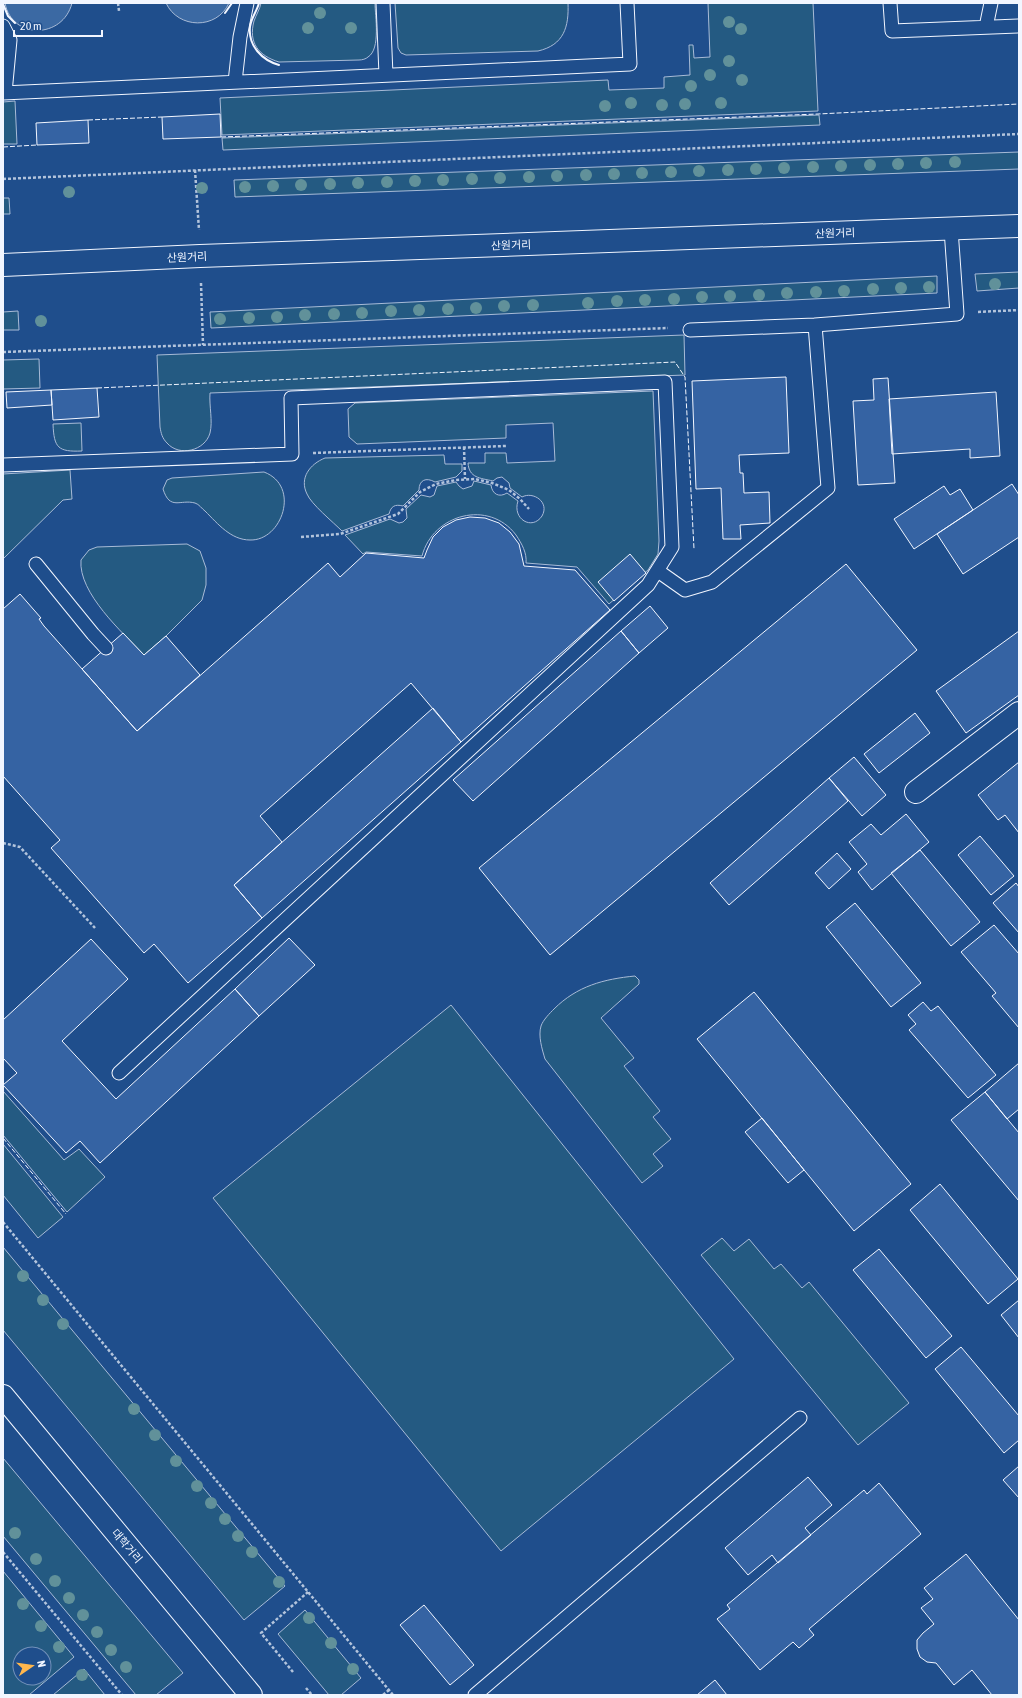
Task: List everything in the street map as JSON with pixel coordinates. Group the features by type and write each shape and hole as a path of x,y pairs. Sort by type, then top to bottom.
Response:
{"main road":[{"name":"산원거리","path":"3,265 200,256 1019,226"},
{"path":"916,792 1019,713"},
{"name":"대학거리","path":"3,1396 251,1695"}],"lane":[{"path":"235,82 240,37 247,3"},
{"path":"383,3 386,75"},
{"path":"3,26 10,40 4,93 630,64 627,3"},
{"path":"890,3 892,31 1019,26"},
{"path":"986,27 991,3"},
{"path":"690,330 815,325 957,314 951,229"},
{"path":"658,571 685,590 712,582 828,488 815,325"},
{"path":"3,465 292,454 291,398 665,382 672,547 648,586 119,1073"},
{"path":"36,564 106,648"},
{"path":"475,1695 800,1418"}],"path":[{"path":"118,3 119,11"},
{"path":"3,179 1019,134"},
{"path":"957,314 1019,310"},
{"path":"3,352 676,328 690,330"},
{"path":"292,454 506,446"},
{"path":"464,447 465,479"},
{"path":"301,538 340,534 398,514 420,492 436,484 465,479 475,479 492,483 509,490 530,509"},
{"path":"3,843 20,847 95,928"},
{"path":"3,1222 393,1695"},
{"path":"3,1552 122,1695"},
{"path":"293,1672 261,1633 308,1592"},
{"path":"306,1688 312,1695"},
{"path":"383,1695 389,1690"}],"shaded area":[{"path":"5,3 72,3 67,15 59,23 49,29 38,30 27,29 17,24 10,15"},
{"path":"166,3 229,3 223,12 216,18 207,22 198,23 188,22 179,18 172,12"},
{"path":"261,3 375,3 375,47 368,57 361,60 279,62 261,52 254,42 254,21"},
{"path":"395,3 568,3 568,12 566,27 559,40 547,48 538,51 406,55 401,53 398,48"},
{"path":"708,3 813,3 818,111 222,135 220,98 608,80 609,90 664,88 664,77 690,75 689,45 693,45 694,58 710,57"},
{"path":"15,101 17,144 3,144 3,102"},
{"path":"819,115 820,125 223,150 222,138"},
{"path":"1019,152 1019,169 235,197 234,180"},
{"path":"3,198 9,198 10,214 3,214"},
{"path":"1019,272 1019,288 977,291 975,274"},
{"path":"937,276 937,293 211,328 210,312"},
{"path":"18,311 19,330 3,330 3,312"},
{"path":"684,335 685,375 210,393 211,428 207,439 203,444 191,450 178,450 165,441 160,429 157,355"},
{"path":"39,359 40,388 3,389 3,360"},
{"path":"653,391 659,541 658,554 648,570 609,604 577,567 526,563 524,549 516,535 505,524 491,517 477,515 463,516 449,521 438,530 428,542 422,556 366,552 363,554 345,535 390,519 399,523 403,522 407,518 406,509 421,495 430,497 434,495 437,486 456,482 463,489 472,486 474,481 491,485 494,493 496,494 501,495 507,493 518,501 517,507 520,518 528,523 533,523 542,516 544,511 544,506 539,499 531,495 522,497 510,488 509,483 502,477 493,481 476,476 470,472 468,463 485,463 485,453 506,453 507,463 555,461 553,423 506,425 506,438 357,444 349,437 348,409 355,403"},
{"path":"81,423 82,451 67,451 59,447 56,443 53,424"},
{"path":"444,455 445,464 462,464 462,471 456,477 435,482 432,480 424,480 420,484 419,490 403,506 394,506 389,514 342,531 313,503 305,488 304,482 307,472 315,464 325,458"},
{"path":"70,470 72,499 63,500 3,559 3,474"},
{"path":"264,472 275,479 282,489 284,500 283,512 278,523 271,532 261,538 250,540 237,537 225,530 199,505 190,502 172,502 166,496 163,489 167,480 172,478"},
{"path":"187,544 200,551 206,568 206,585 202,600 166,636 144,655 114,624 94,599 82,573 81,560 89,550 97,547"},
{"path":"635,976 639,980 639,984 601,1018 634,1058 624,1066 660,1111 653,1117 671,1139 653,1154 663,1166 642,1183 545,1059 540,1034 543,1021 554,1009 572,995 592,985 612,979"},
{"path":"451,1005 734,1359 501,1551 213,1198"},
{"path":"3,1091 64,1160 79,1149 105,1177 67,1212 3,1135"},
{"path":"3,1144 63,1217 38,1238 3,1195"},
{"path":"722,1238 734,1251 749,1239 774,1269 781,1264 802,1288 809,1282 909,1403 858,1445 701,1255"},
{"path":"3,1247 285,1586 244,1620 3,1330"},
{"path":"3,1458 183,1673 156,1695 136,1695 3,1536"},
{"path":"3,1571 74,1657 52,1676 52,1646 12,1646 12,1686 40,1686 29,1695 3,1695"},
{"path":"305,1610 361,1678 341,1695 329,1695 278,1634"},
{"path":"84,1669 105,1695 53,1695"}],"building":[{"path":"220,114 221,137 163,139 162,117"},
{"path":"88,120 89,143 37,145 36,123"},
{"path":"786,377 789,453 739,455 740,473 743,473 744,493 769,492 770,523 740,525 741,539 723,539 721,488 696,489 692,381"},
{"path":"888,378 895,483 858,485 853,401 874,400 873,379"},
{"path":"97,388 99,417 53,420 51,390"},
{"path":"51,390 52,405 7,408 6,392"},
{"path":"996,392 1000,456 970,458 970,449 892,454 889,399"},
{"path":"1012,484 1019,495 1019,537 963,574 937,534"},
{"path":"944,486 950,495 960,489 973,510 914,549 894,519"},
{"path":"470,517 485,518 499,523 510,532 519,544 524,566 575,570 610,610 461,742 411,683 260,816 282,842 234,885 262,918 188,983 154,944 144,953 51,848 60,840 3,776 3,609 20,594 41,618 39,619 44,626 137,731 328,563 340,577 366,553 424,558 433,537 443,527 456,520"},
{"path":"630,554 646,573 614,601 598,582"},
{"path":"846,564 917,650 550,955 479,868"},
{"path":"650,606 668,628 639,653 621,631"},
{"path":"621,631 639,653 473,801 453,780"},
{"path":"1019,631 1019,695 966,733 936,691"},
{"path":"123,633 144,655 166,636 200,675 137,731 82,669"},
{"path":"433,708 461,742 262,918 234,885"},
{"path":"915,713 930,733 879,773 864,754"},
{"path":"854,757 886,795 862,816 829,778"},
{"path":"1019,762 1019,833 1005,815 998,820 978,795"},
{"path":"829,778 848,801 729,905 710,883"},
{"path":"906,814 929,842 872,890 858,872 867,864 849,842 871,824 881,835"},
{"path":"980,836 1014,876 991,895 958,855"},
{"path":"920,850 980,922 951,946 891,873"},
{"path":"837,853 851,869 829,889 815,873"},
{"path":"1016,883 1019,887 1019,933 993,903"},
{"path":"855,903 921,983 891,1007 826,927"},
{"path":"994,925 1019,954 1019,1028 992,996 996,993 961,952"},
{"path":"289,938 315,965 259,1016 235,989"},
{"path":"91,939 128,979 62,1041 116,1099 235,989 259,1016 100,1163 80,1141 66,1153 3,1085 17,1073 3,1058 3,1020"},
{"path":"754,992 911,1184 854,1231 697,1039"},
{"path":"923,1002 931,1011 938,1006 996,1075 968,1098 909,1030 916,1024 908,1015"},
{"path":"1019,1063 1019,1109 1007,1119 985,1092"},
{"path":"985,1092 1019,1133 1019,1201 951,1120"},
{"path":"762,1118 804,1170 788,1183 745,1132"},
{"path":"940,1184 1018,1279 988,1304 910,1210"},
{"path":"879,1249 952,1336 926,1358 853,1270"},
{"path":"1019,1300 1019,1338 1001,1315"},
{"path":"961,1347 1019,1416 1019,1440 1004,1453 935,1369"},
{"path":"1019,1466 1019,1498 1003,1480"},
{"path":"808,1477 832,1505 805,1528 811,1535 778,1563 772,1555 748,1575 725,1548"},
{"path":"879,1483 921,1534 809,1629 814,1635 799,1648 793,1642 760,1670 717,1619 730,1609 727,1605 864,1490 867,1494"},
{"path":"966,1554 1019,1620 1019,1695 992,1695 972,1670 954,1685 936,1663 927,1662 920,1657 917,1649 917,1640 934,1624 921,1608 933,1599 924,1588"},
{"path":"424,1605 474,1665 450,1685 400,1625"},
{"path":"715,1680 727,1695 697,1695"}],"fence":[{"path":"221,137 818,114 1019,104"},
{"path":"88,120 162,117"},
{"path":"3,147 37,145"},
{"path":"97,388 675,362 685,377 694,549"},
{"path":"3,1138 66,1214"}],"wall":[{"path":"225,13 232,3"},
{"path":"259,3 250,27 251,40 257,51 262,56 279,65"},
{"path":"3,4 8,16 15,23"}]}
